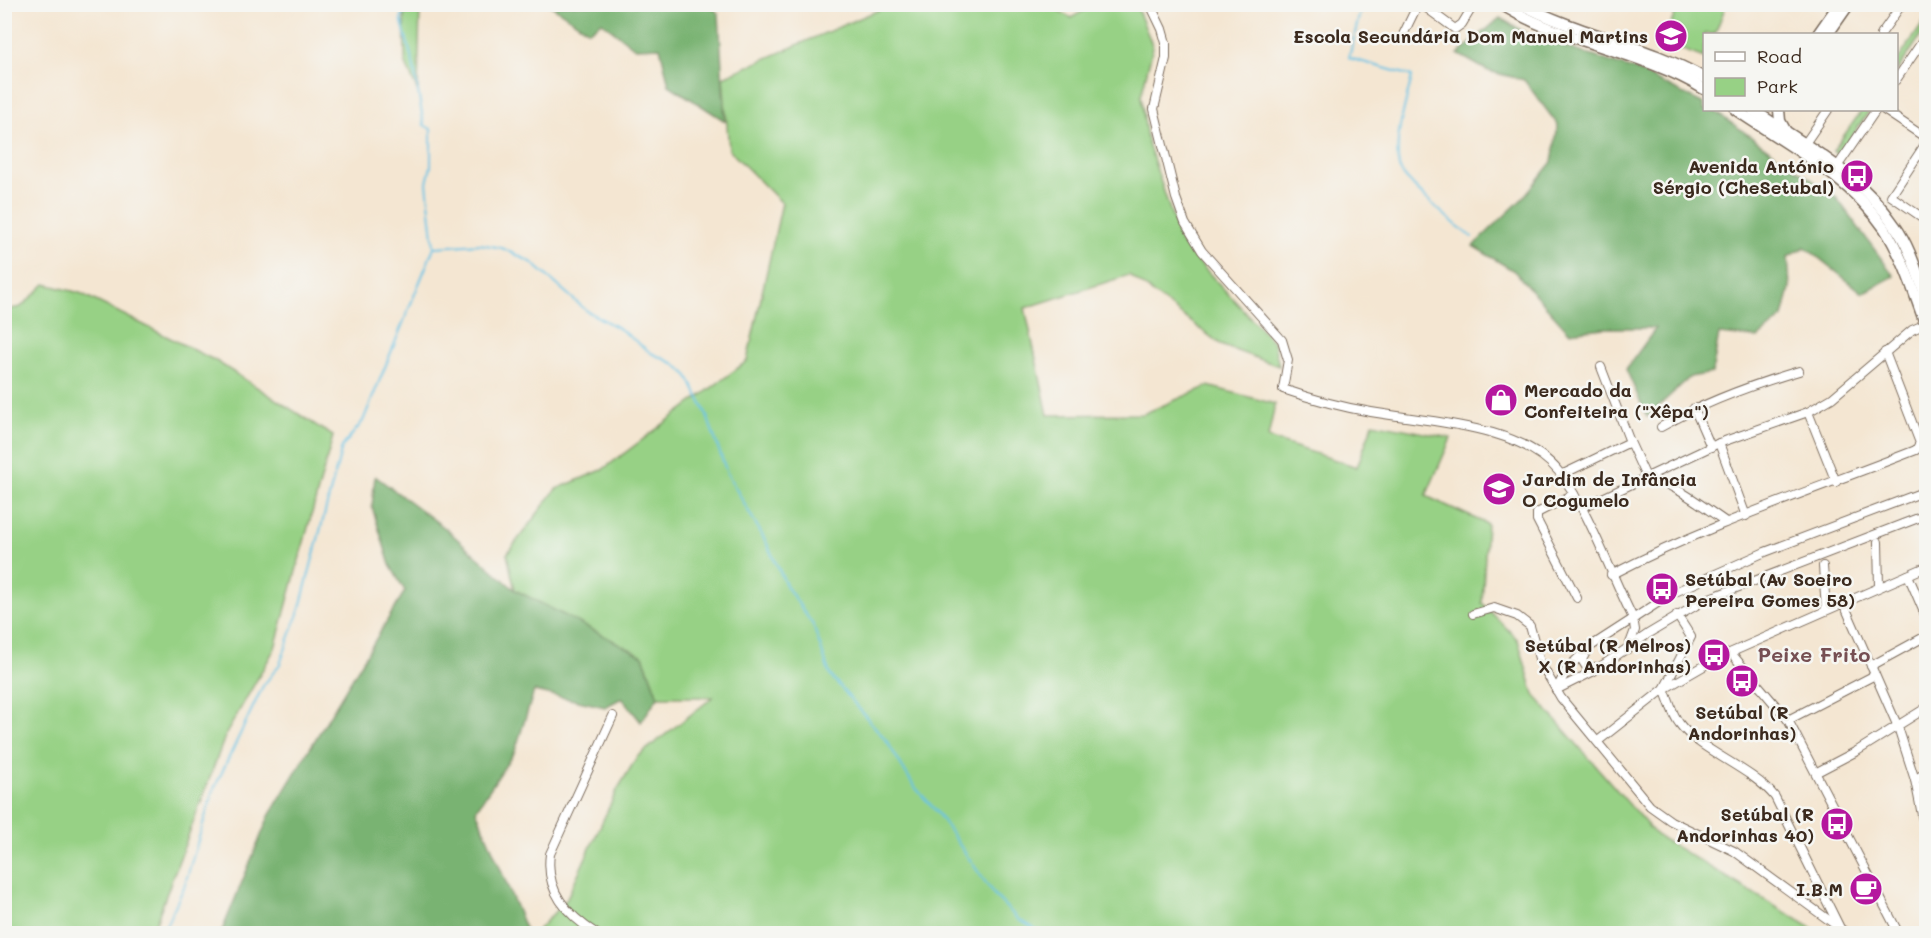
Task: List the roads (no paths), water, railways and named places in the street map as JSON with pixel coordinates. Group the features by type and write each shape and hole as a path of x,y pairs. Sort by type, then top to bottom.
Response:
{"main road":[{"path":"1501,4 1549,29 1638,57 1703,89"},
{"path":"1521,4 1568,26 1648,51 1703,78"},
{"path":"1819,33 1839,4"},
{"path":"1829,33 1849,4"},
{"path":"1741,111 1767,116 1867,191 1896,226 1907,247 1926,297"},
{"path":"1779,111 1780,121 1787,133"},
{"path":"1767,116 1867,206 1897,250 1926,325"}],"street":[{"path":"1150,4 1166,43 1166,58 1154,109 1176,198 1185,222 1202,251 1282,340 1288,360 1283,389 1340,406 1488,431 1537,453 1561,475 1574,494 1633,618 1635,630 1628,649"},
{"path":"1401,39 1420,4 1455,29 1462,24 1474,4"},
{"path":"1882,33 1902,4"},
{"path":"1898,77 1926,36"},
{"path":"1804,144 1827,111"},
{"path":"1837,167 1875,111"},
{"path":"1885,111 1926,141 1891,196 1926,220"},
{"path":"1581,508 1719,443 1808,412 1832,398 1912,330 1926,325"},
{"path":"1611,575 1658,551 1726,522 1916,450 1920,443 1885,352"},
{"path":"1601,367 1646,477 1664,482 1681,491 1726,522"},
{"path":"1661,426 1694,408 1752,385 1799,371"},
{"path":"1694,408 1711,447"},
{"path":"1808,412 1836,482"},
{"path":"1561,475 1630,442"},
{"path":"1719,443 1746,516"},
{"path":"1556,690 1568,668 1588,648 1699,579 1926,491"},
{"path":"1574,494 1544,508 1537,513 1537,520 1577,598"},
{"path":"1556,690 1600,667 1677,615 1750,581 1926,515"},
{"path":"1878,542 1879,587"},
{"path":"1823,566 1826,610"},
{"path":"1598,741 1664,689 1731,653 1926,567"},
{"path":"1908,575 1926,617"},
{"path":"1843,602 1898,727 1915,780 1926,835"},
{"path":"1473,614 1494,608 1517,616 1530,626 1540,662 1556,690 1650,806 1671,821 1734,851 1848,933"},
{"path":"1677,615 1691,637 1664,689 1678,723 1711,749 1764,783 1775,797 1840,928"},
{"path":"1871,666 1926,636"},
{"path":"1588,648 1582,660 1583,664 1587,668 1600,667"},
{"path":"1731,653 1788,720 1899,933"},
{"path":"1788,720 1875,675"},
{"path":"1817,772 1898,727 1926,708"},
{"path":"597,933 575,920 559,902 549,864 550,854 613,716"},
{"path":"1915,780 1926,772"},
{"path":"1804,902 1817,901 1821,888"}],"waterway":[{"path":"162,934 184,887 213,791 263,686 280,664 300,608 342,447 363,421 434,247 427,183 431,166 431,129 424,125 413,63 401,19 406,4"},
{"path":"1359,4 1361,8 1349,58 1412,76 1399,133 1399,167 1420,192 1472,237"},
{"path":"435,247 480,244 502,248 531,262 587,311 620,329 651,353 675,364 688,376 706,413 727,473 766,542 787,587 813,625 830,675 886,740 914,786 936,811 995,896 1019,920 1045,934"}],"place":[{"name":"Escola Secundária Dom Manuel Martins","path":"1671,36"},
{"name":"Avenida António Sérgio (CheSetubal)","path":"1857,176"},
{"name":"Mercado da Confeiteira (\"Xêpa\")","path":"1501,400"},
{"name":"Jardim de Infância O Cogumelo","path":"1499,489"},
{"name":"Setúbal (Av Soeiro Pereira Gomes 58)","path":"1662,589"},
{"name":"Setúbal (R Melros) X (R Andorinhas)","path":"1714,655"},
{"name":"Setúbal (R Andorinhas)","path":"1742,681"},
{"name":"Setúbal (R Andorinhas 40)","path":"1837,824"},
{"name":"I.B.M","path":"1866,889"}],"district":[{"name":"Peixe Frito","path":"1814,654"}]}
